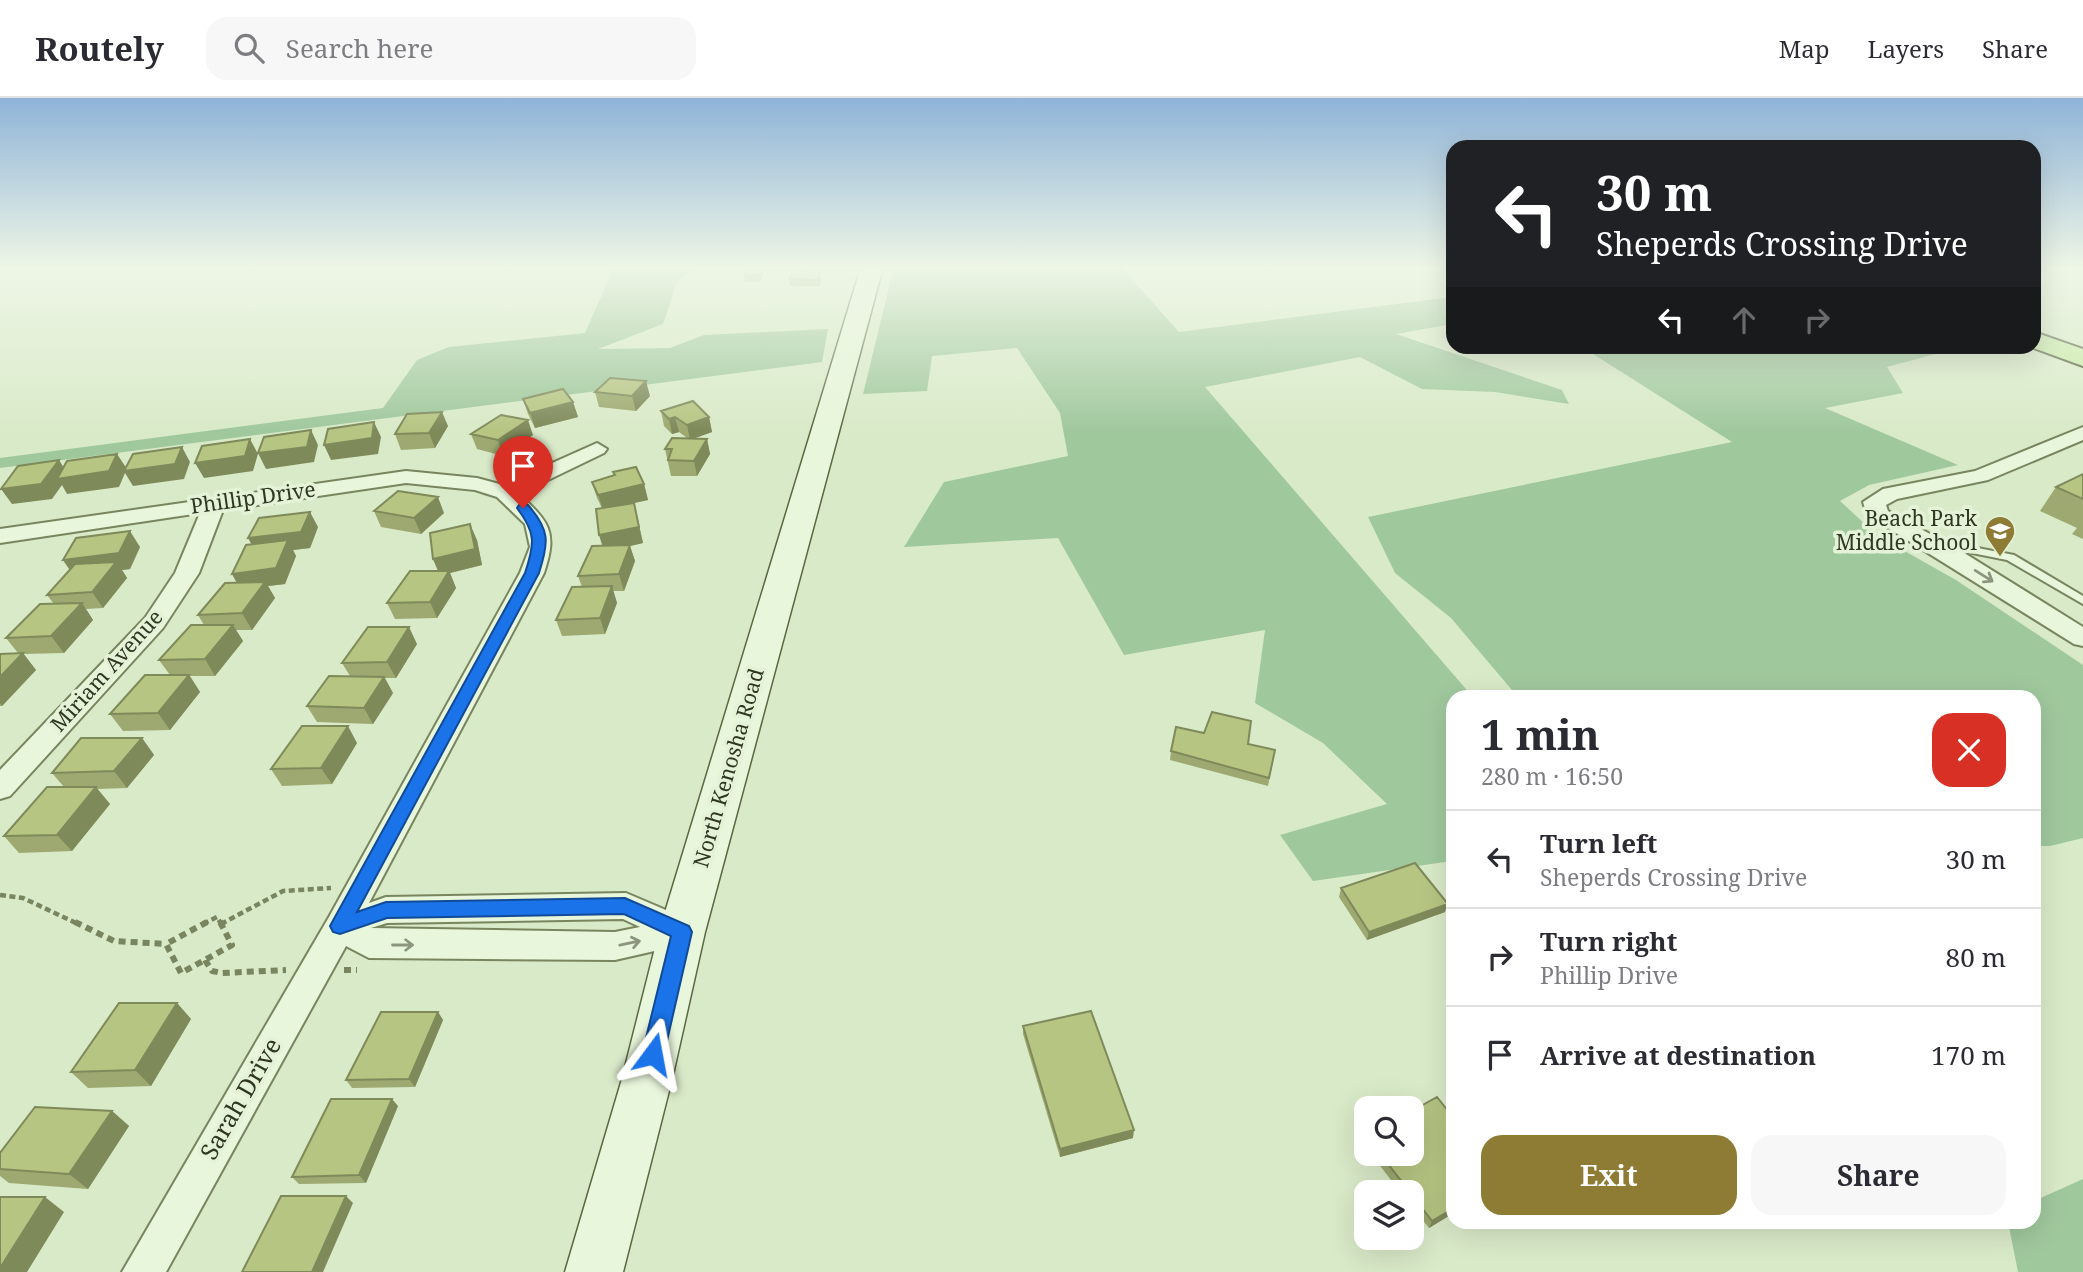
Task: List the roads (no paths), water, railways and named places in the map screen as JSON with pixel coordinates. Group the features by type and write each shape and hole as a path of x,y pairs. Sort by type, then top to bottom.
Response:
{"main road":[{"path":"2041,343 2083,358"}],"street":[{"name":"North Kenosha Road","path":"594,1272 647,1079 682,932 856,322"},
{"path":"2083,433 1981,476 1891,494 1874,502 1878,515 2083,638"},
{"path":"505,492 597,449"},
{"name":"Phillip Drive","path":"0,536 406,477 477,484 505,492 536,522 541,547 532,573 340,926"},
{"name":"Miriam Avenue","path":"0,788 154,623 187,573 215,504"},
{"path":"340,926 369,944 615,946 682,932"},
{"name":"Sarah Drive","path":"143,1272 340,926"}],"lane":[{"path":"1926,542 2010,557 2083,600"}],"place":[{"name":"Beach Park Middle School","path":"2000,558"}]}
